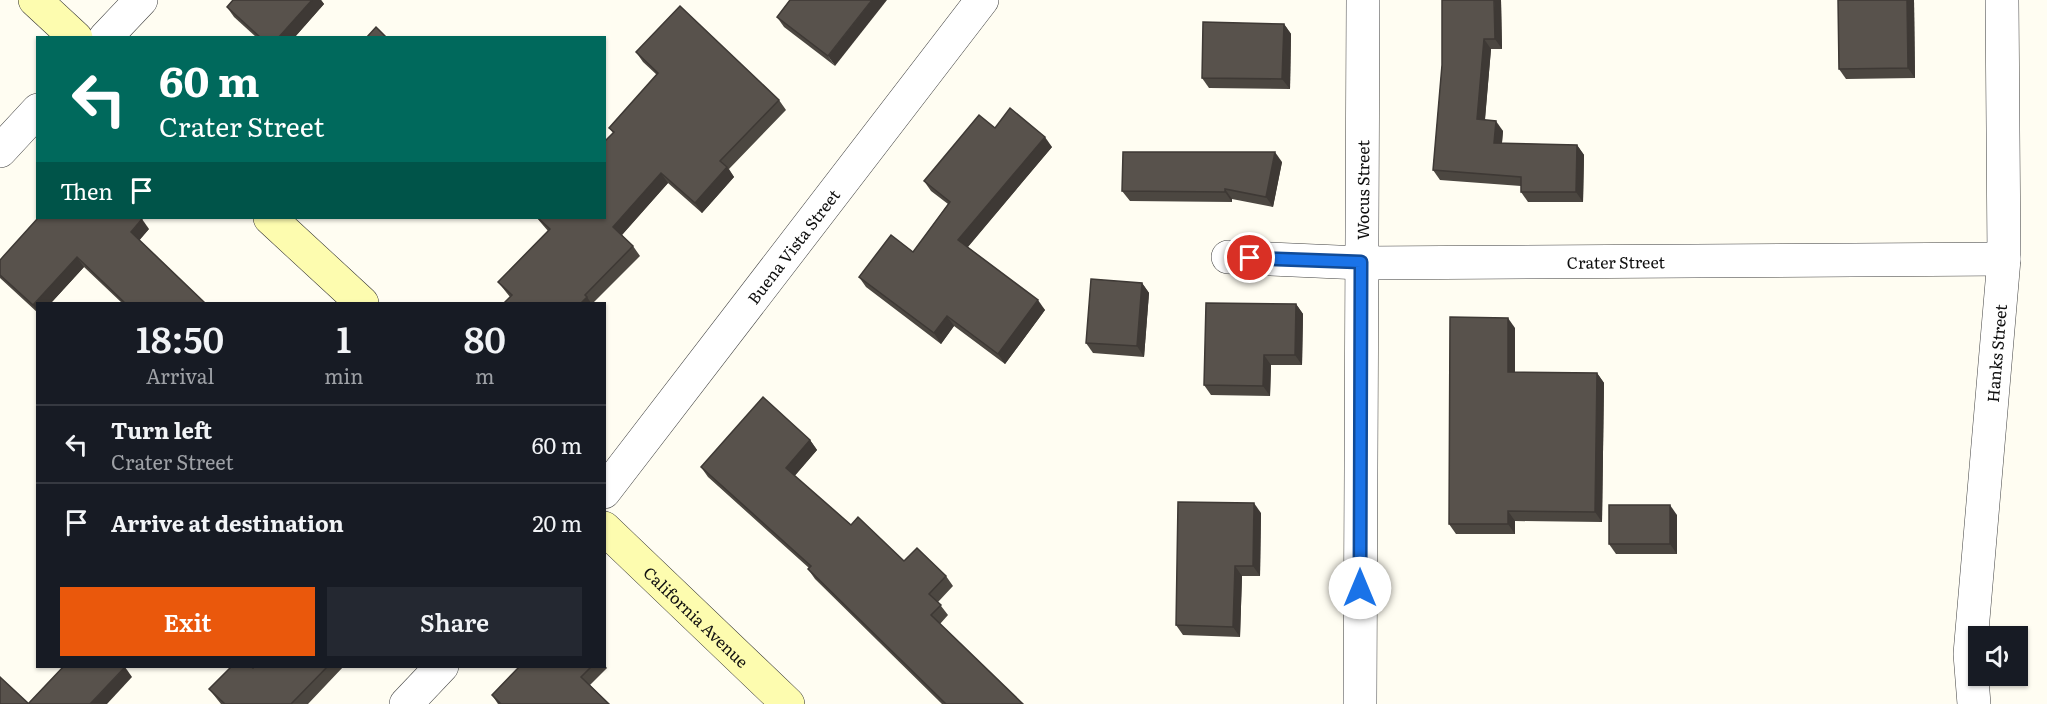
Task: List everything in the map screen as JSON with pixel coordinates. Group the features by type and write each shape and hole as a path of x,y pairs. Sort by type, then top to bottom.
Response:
{"street":[{"path":"35,0 74,36"},
{"path":"107,36 141,0"},
{"name":"Buena Vista Street","path":"606,489 982,0"},
{"name":"Wocus Street","path":"1360,704 1363,0"},
{"name":"Hanks Street","path":"1974,704 1970,654 2004,259 2002,0"},
{"path":"0,151 36,112"},
{"path":"271,219 361,302"},
{"name":"Crater Street","path":"1228,257 1361,262 2004,259"},
{"name":"California Avenue","path":"606,530 788,704"},
{"path":"406,704 440,668"}],"building":[{"path":"233,0 312,0 280,36 259,36 227,7"},
{"path":"790,0 872,0 828,56 777,17"},
{"path":"1442,0 1494,0 1495,39 1484,39 1477,119 1496,121 1494,143 1577,145 1576,192 1521,192 1521,177 1433,170 1442,65"},
{"path":"1838,0 1907,0 1908,68 1839,69"},
{"path":"680,6 779,100 720,161 727,167 695,203 661,173 613,227 633,246 585,295 587,297 582,302 505,302 512,295 498,282 550,229 539,219 606,219 606,140 614,132 609,128 658,73 636,52"},
{"path":"1203,22 1284,24 1282,79 1202,78"},
{"path":"376,27 385,36 368,36"},
{"path":"1010,108 1045,137 958,240 1038,300 998,354 947,316 934,333 859,277 891,235 913,252 950,202 924,181 979,115 995,128"},
{"path":"1123,152 1275,152 1266,197 1225,189 1225,192 1122,191"},
{"path":"37,219 142,219 131,232 204,302 124,302 77,257 33,305 0,275 0,260"},
{"path":"1091,279 1142,283 1137,346 1086,343"},
{"path":"1206,303 1296,304 1295,355 1264,355 1263,386 1204,385"},
{"path":"1450,317 1508,318 1508,372 1597,373 1595,512 1508,511 1508,524 1449,524"},
{"path":"763,397 810,440 786,468 851,525 858,517 904,561 917,548 946,576 929,594 941,605 931,615 1023,704 946,704 808,569 811,566 701,467"},
{"path":"1178,502 1254,503 1253,566 1235,566 1233,627 1176,625"},
{"path":"1609,505 1670,505 1670,544 1609,544"},
{"path":"62,668 124,668 90,704 28,704"},
{"path":"230,668 326,668 291,704 225,704 209,689"},
{"path":"518,668 590,668 581,677 609,704 501,704 492,695"},
{"path":"0,677 29,704 0,704"}],"route":[{"path":"1250,258 1361,262 1360,588"}]}
